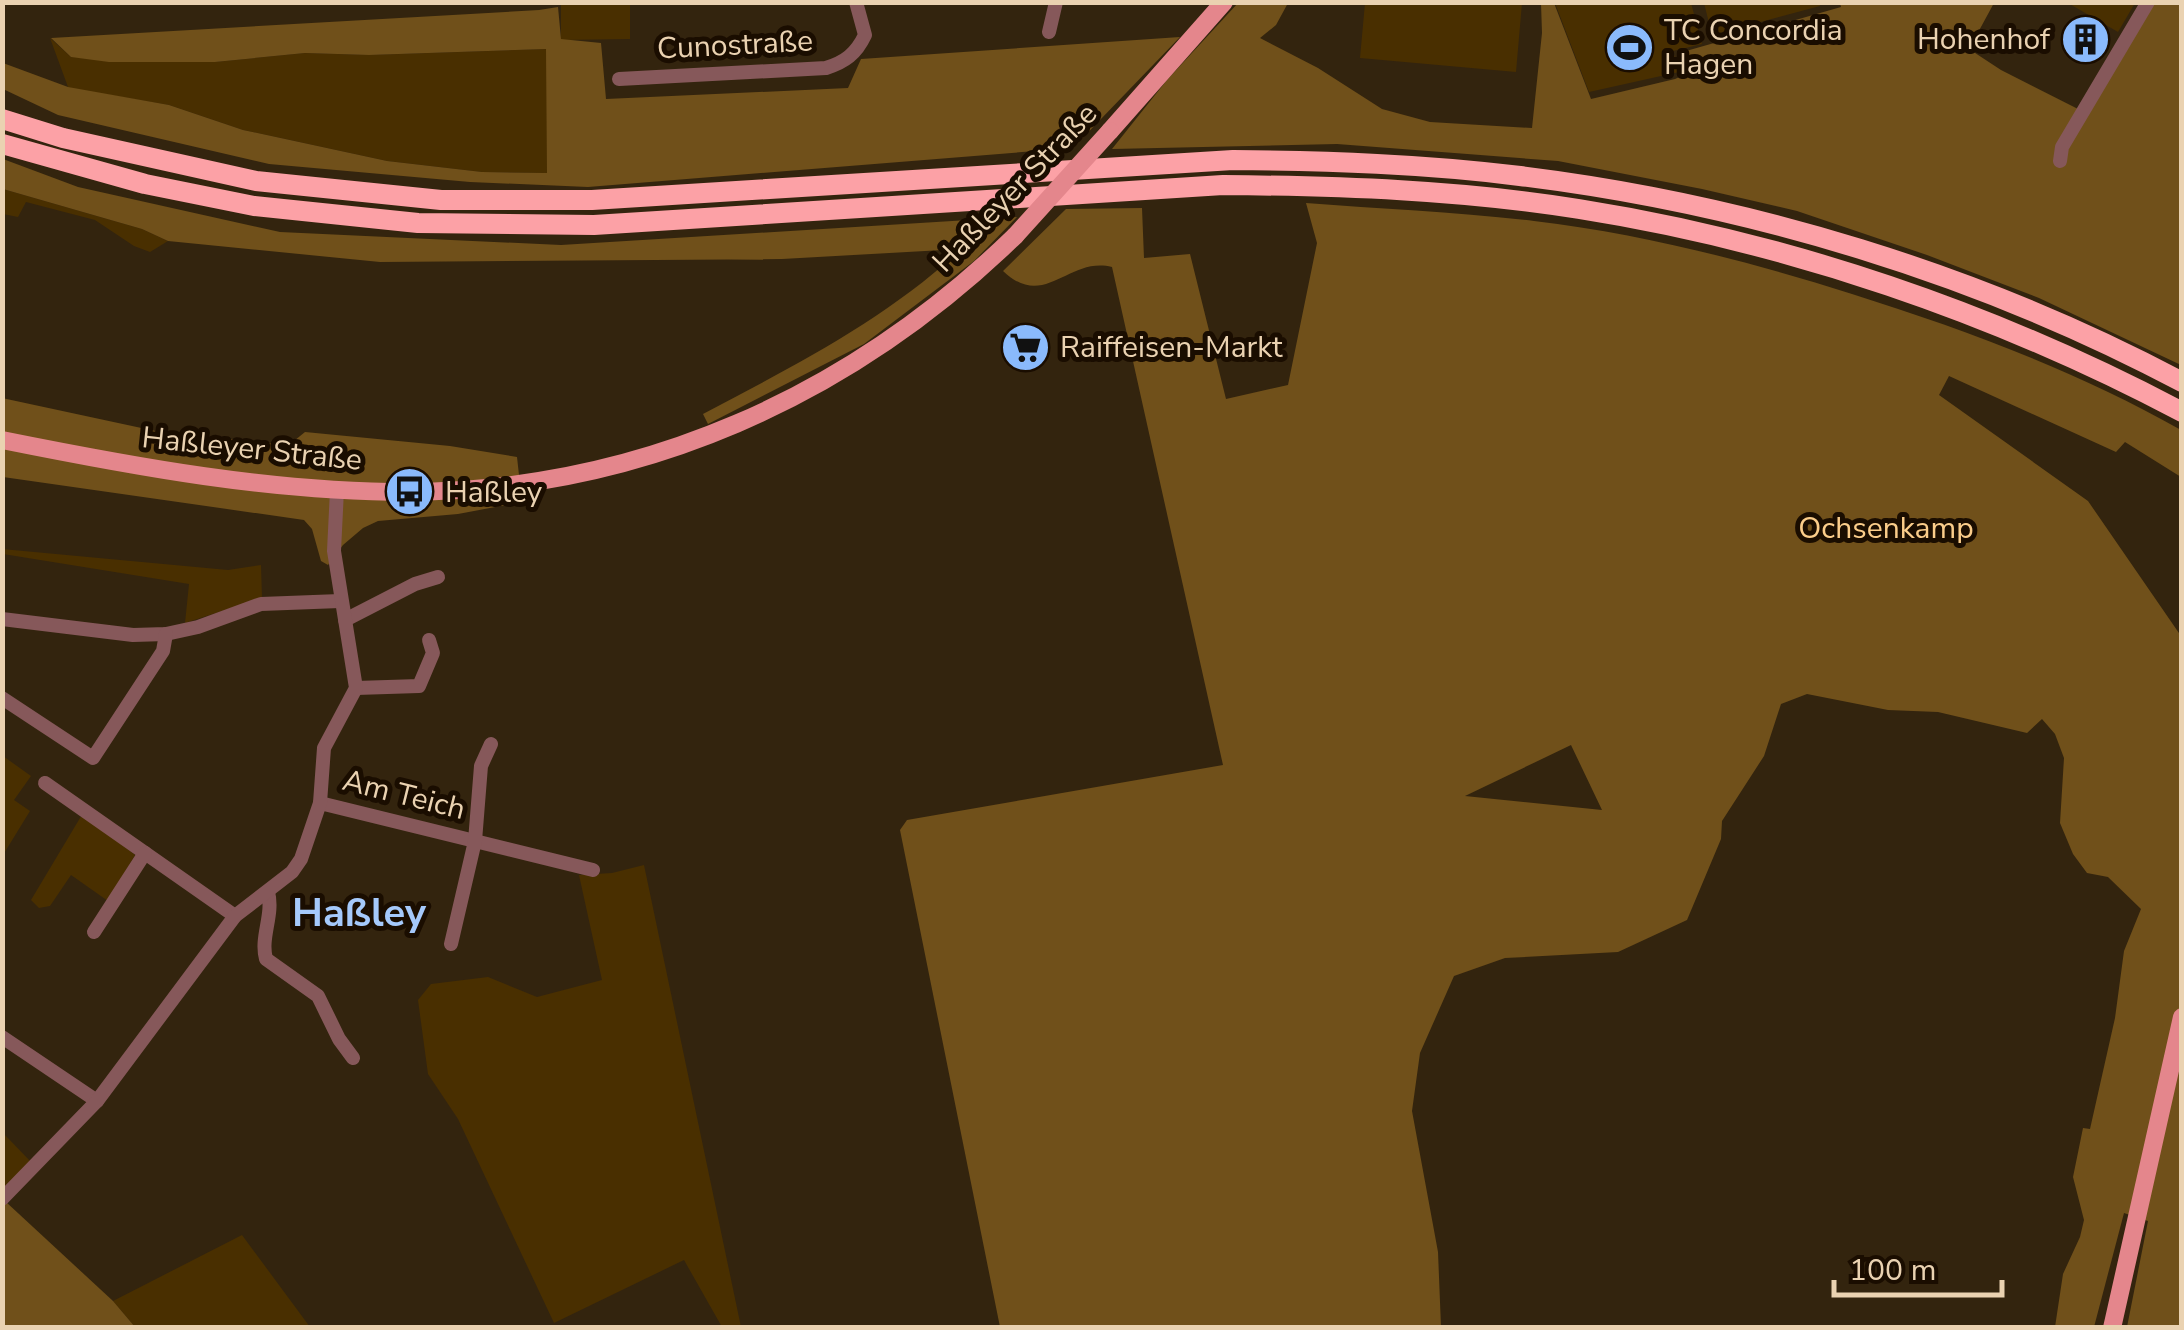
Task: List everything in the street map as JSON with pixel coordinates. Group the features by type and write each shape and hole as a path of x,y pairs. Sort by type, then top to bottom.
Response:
{"highway":[{"path":"2,104 38,118 63,138"},
{"path":"2,119 170,164 256,180 441,200 592,200 1233,160 1337,161 1521,176 1707,210 1872,255 1974,289 2182,382"},
{"path":"2,144 129,180 254,206 418,224 594,225 1223,185 1433,193 1578,209 1748,245 1850,274 1967,314 2182,412"}],"main road":[{"name":"Haßleyer Straße","path":"2,440 167,470 338,490 410,492 510,484 630,461 712,436 808,392 884,346 944,300 1014,236 1219,8"},
{"path":"2112,1328 2182,1017"}],"street":[{"name":"Cunostraße","path":"619,79 826,68 844,62 865,36 856,2"},
{"path":"1048,32 1056,2"},
{"path":"2060,161 2062,147 2148,2"},
{"path":"2,1199 96,1102 235,916 292,872 301,859 320,803 324,748 356,688 334,551 338,490"},
{"path":"344,620 415,584 438,577"},
{"path":"2,618 134,635 166,634 261,604 340,601"},
{"path":"2,698 92,758 163,651 166,634"},
{"path":"356,688 419,686 433,653 429,640"},
{"name":"Am Teich","path":"450,944 475,841 481,766 491,744"},
{"path":"45,783 235,916"},
{"name":"Am Teich","path":"320,803 592,870"},
{"path":"94,932 145,853"},
{"path":"268,892 271,904 266,959 273,968 318,996 353,1058"},
{"path":"2,1036 96,1102"}],"shaded area":[{"path":"1819,2 1820,6 1712,35 1704,3"},
{"path":"561,3 630,3 630,39 561,40"},
{"path":"1365,3 1522,3 1516,72 1360,58"},
{"name":"TC Concordia Hagen","path":"1555,3 1691,3 1702,44 1673,51 1679,72 1589,92"},
{"path":"2068,3 2135,3 2118,32"},
{"path":"50,38 71,57 215,62 305,53 369,55 547,49 547,173 482,172 387,161 243,130 169,105 74,89 68,87"},
{"path":"3,189 142,229 168,241 150,252 95,220 26,202 18,217 3,214"},
{"path":"2,549 228,570 261,565 262,598 185,623 189,584 3,554"},
{"path":"3,756 31,776 14,800 30,811 3,855"},
{"path":"83,813 135,855 108,901 71,875 50,906 39,908 31,900"},
{"path":"644,865 741,1327 722,1327 684,1260 554,1323 458,1119 428,1074 418,1000 431,984 488,977 537,997 602,980 579,875 612,873"},
{"path":"3,1133 32,1163 3,1192"},
{"path":"242,1235 310,1327 135,1327 113,1301"}],"green space":[{"path":"1238,3 1288,3 1276,25 1260,38 1318,68 1382,109 1430,122 1532,128 1542,33 1541,3 1554,3 1591,99 1675,79 1686,74 1679,53 1841,7 1840,3 1994,3 1969,49 2078,109 2148,3 2181,3 2181,365 2039,298 1927,255 1797,211 1702,189 1558,161 1337,144 1112,149 1167,80"},
{"path":"558,7 561,39 601,43 606,99 848,88 861,59 1180,37 1073,148 588,187 470,182 269,164 58,115 3,89 3,63 68,87 169,105 243,130 387,161 482,172 547,173 546,49 369,55 305,53 215,62 109,62 71,57 51,38"},
{"path":"3,159 78,187 280,232 561,245 1017,217 974,261 864,344 708,424 703,414 870,320 961,249 782,259 380,262 168,241 142,229 3,189"},
{"name":"Ochsenkamp","path":"1306,203 1506,218 1655,241 1774,270 1937,322 2061,371 2181,430 2181,477 2125,442 2116,452 1949,376 1939,395 2088,501 2181,636 2181,1327 2127,1327 2148,1221 2124,1213 2094,1327 2055,1327 2063,1274 2084,1220 2073,1177 2083,1128 2090,1129 2115,1018 2124,951 2141,909 2108,877 2087,873 2073,854 2060,823 2064,758 2055,734 2042,719 2027,733 1938,712 1888,710 1807,694 1781,704 1764,756 1722,821 1721,839 1687,920 1618,952 1505,958 1454,976 1420,1053 1412,1111 1438,1252 1441,1327 1000,1327 900,830 907,820 1223,765 1112,267 1082,269 1032,286 1003,271 1066,209 1142,208 1144,258 1190,254 1226,399 1288,385 1317,243","holes":["1571,745 1602,810 1465,796"]},
{"path":"2,398 160,432 289,445 305,432 450,446 517,457 522,502 458,514 378,521 343,545 328,565 321,561 312,529 304,520 3,477"},
{"path":"6,1202 113,1301 135,1327 3,1328 2,1204"}],"place":[{"name":"Hohenhof","path":"2085,39"},
{"name":"TC Concordia Hagen","path":"1629,47"},
{"name":"Raiffeisen-Markt","path":"1025,347"},
{"name":"Haßley","path":"410,492"}],"district":[{"name":"Haßley","path":"359,913"}]}
